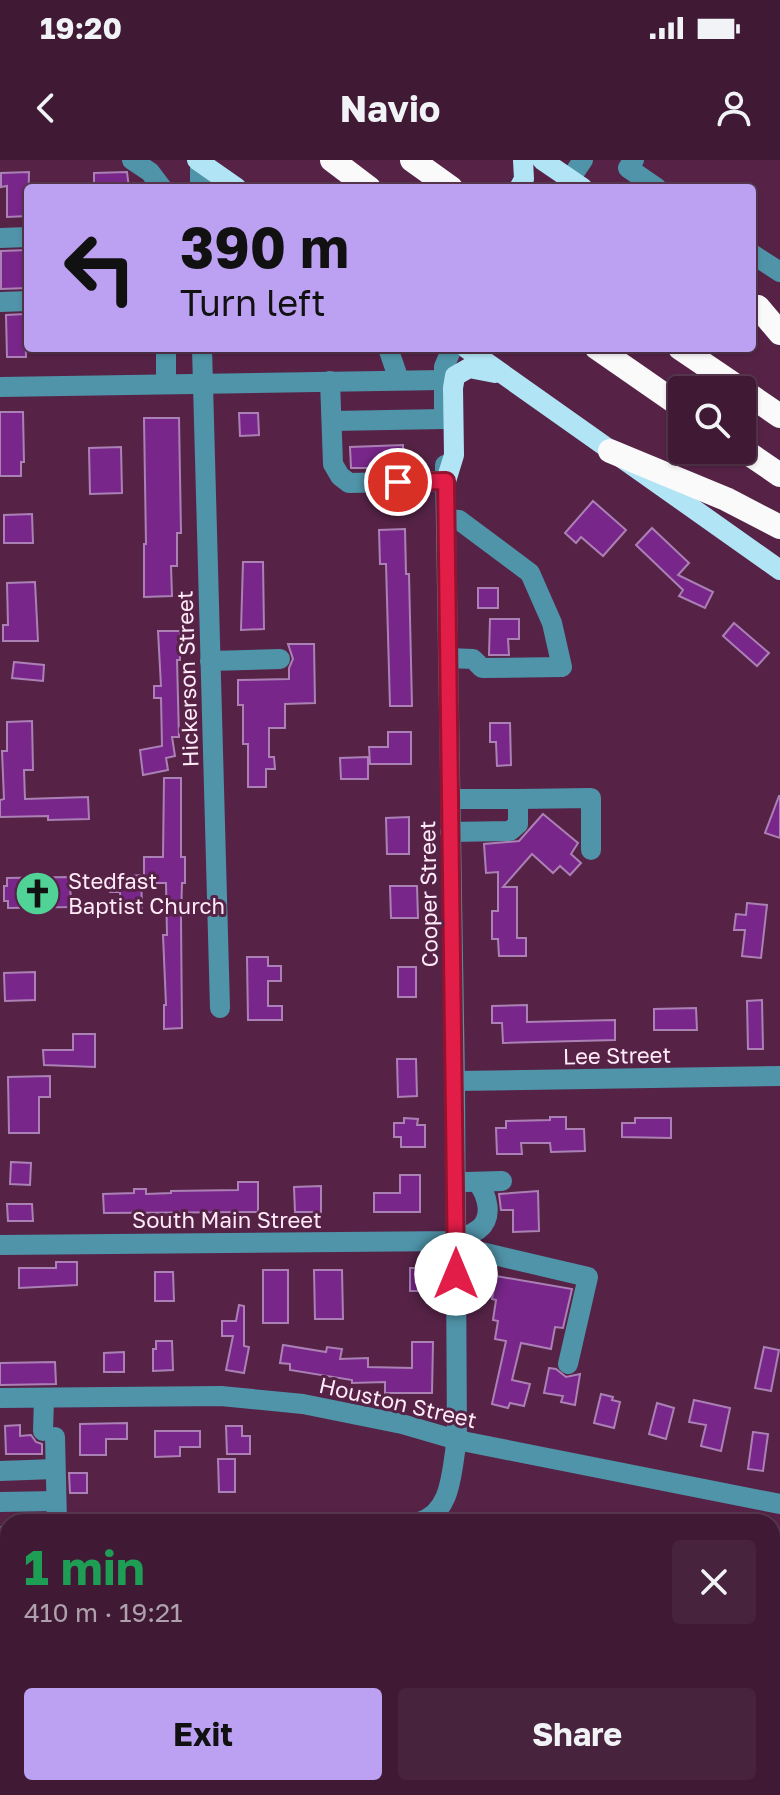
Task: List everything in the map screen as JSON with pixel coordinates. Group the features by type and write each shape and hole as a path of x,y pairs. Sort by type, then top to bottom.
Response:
{"highway":[{"path":"332,160 364,184"},
{"path":"412,160 445,184"},
{"path":"756,306 780,333"},
{"path":"603,352 668,397"},
{"path":"686,352 721,376"},
{"path":"756,400 780,416"},
{"path":"610,451 726,499 780,527"},
{"path":"756,459 780,475"}],"main road":[{"path":"521,184 524,179 523,160"},
{"path":"542,160 571,184"},
{"path":"198,161 231,184"},
{"path":"756,306 780,322"},
{"path":"472,352 780,570"},
{"path":"499,352 510,378"},
{"path":"446,481 454,455 455,376 462,371 479,369 510,378"}],"street":[{"path":"132,160 150,172 159,184"},
{"path":"572,184 583,160"},
{"path":"634,160 628,168 651,184"},
{"path":"198,161 200,184"},
{"path":"0,238 24,237"},
{"path":"756,257 780,272"},
{"path":"0,302 24,301"},
{"path":"166,352 166,384"},
{"name":"Hickerson Street","path":"202,352 220,1008"},
{"path":"389,352 399,380"},
{"name":"Cooper Street","path":"434,1514 446,1499 457,1440 455,1081 443,380 449,352"},
{"path":"0,387 443,380"},
{"path":"330,381 333,464 340,476 349,483 446,481"},
{"path":"332,421 444,419"},
{"path":"447,519 459,520 530,573 552,623 562,667 482,668 473,659 448,658"},
{"path":"210,661 280,659"},
{"path":"450,799 591,798 591,850"},
{"path":"450,832 510,831 518,824 518,799"},
{"name":"Lee Street","path":"455,1081 780,1076"},
{"path":"456,1181 502,1181"},
{"path":"456,1244 479,1229 487,1215 486,1193 477,1182"},
{"name":"South Main Street","path":"0,1245 456,1244 588,1277 568,1364"},
{"name":"Houston Street","path":"0,1398 221,1396 303,1404 402,1424 457,1440 780,1504"},
{"path":"0,1502 56,1512 55,1469 44,1399"},
{"path":"0,1471 55,1469"}],"building":[{"path":"29,172 29,184 24,184 24,216 7,217 7,186 1,187 1,173"},
{"path":"127,172 128,184 94,184 94,173"},
{"path":"24,250 24,288 1,289 1,251"},
{"path":"24,314 26,357 7,357 6,315"},
{"path":"0,412 23,412 24,462 21,462 21,476 0,476"},
{"path":"239,413 258,413 259,435 240,436"},
{"path":"144,418 179,418 181,533 177,533 177,566 171,566 172,596 144,597"},
{"path":"403,445 403,468 351,468 350,447"},
{"path":"121,447 122,493 90,494 89,448"},
{"path":"593,501 626,530 603,556 581,537 576,543 565,533"},
{"path":"32,514 33,543 4,543 4,515"},
{"path":"652,528 689,563 678,575 713,592 705,608 679,596 683,590 636,545"},
{"path":"405,529 412,706 390,706 386,564 380,564 379,530"},
{"path":"243,562 263,562 264,629 241,630"},
{"path":"35,582 38,641 3,641 3,625 8,625 7,583"},
{"path":"478,588 498,588 498,608 478,608"},
{"path":"490,619 519,619 519,639 508,639 509,655 489,655"},
{"path":"734,623 769,653 757,666 723,636"},
{"path":"158,631 180,631 180,660 177,660 179,737 172,737 175,756 166,758 168,770 143,775 140,750 162,746 161,698 154,698 154,686 161,686"},
{"path":"288,644 314,644 315,703 285,704 285,728 269,728 269,757 274,757 275,769 266,769 266,787 248,787 248,744 243,744 243,705 238,705 238,680 289,679 293,659"},
{"path":"14,662 44,665 43,681 12,678"},
{"path":"32,721 33,770 24,770 25,799 88,797 89,819 0,817 0,800 4,799 2,751 7,751 7,722"},
{"path":"490,723 510,723 511,765 497,766 496,742 490,742"},
{"path":"388,732 411,732 411,764 370,764 369,747 388,747"},
{"path":"368,757 368,779 341,779 340,758"},
{"path":"164,778 181,778 181,857 185,857 185,883 182,883 181,919 182,1028 164,1029 166,883 144,883 144,857 163,857"},
{"path":"780,796 780,838 765,833"},
{"path":"543,814 578,843 571,854 581,863 570,875 560,866 553,873 532,854 503,887 517,887 517,938 526,938 526,956 499,956 498,939 492,939 492,911 498,911 498,872 486,873 484,844 519,841"},
{"path":"409,817 409,854 387,854 386,818"},
{"path":"141,875 142,908 121,909 120,892 110,892 109,878"},
{"name":"Stedfast Baptist Church","path":"70,877 71,907 8,908 8,901 4,901 7,878"},
{"path":"390,886 417,886 418,918 391,918"},
{"path":"747,903 767,905 761,958 742,956 745,930 734,930 736,914 746,915"},
{"path":"247,957 268,957 268,966 281,966 281,981 268,981 268,1006 282,1006 282,1020 248,1020"},
{"path":"398,967 416,967 416,997 398,997"},
{"path":"35,972 35,1000 5,1001 4,973"},
{"path":"762,1000 763,1049 748,1049 747,1001"},
{"path":"527,1005 527,1022 615,1020 615,1040 503,1043 502,1023 492,1023 492,1006"},
{"path":"696,1008 697,1030 654,1030 654,1009"},
{"path":"73,1034 95,1034 95,1067 44,1065 43,1050 73,1050"},
{"path":"397,1059 416,1059 417,1096 398,1097"},
{"path":"50,1076 50,1097 39,1097 39,1133 9,1133 8,1077"},
{"path":"550,1117 566,1117 566,1129 584,1129 585,1151 551,1152 550,1143 521,1143 522,1154 497,1154 496,1128 506,1128 506,1121 550,1120"},
{"path":"404,1118 418,1119 417,1125 425,1125 425,1147 401,1147 401,1137 394,1137 394,1123 404,1123"},
{"path":"635,1118 671,1118 671,1138 622,1137 622,1123 635,1123"},
{"path":"11,1162 31,1163 30,1185 10,1184"},
{"path":"400,1175 420,1175 420,1212 374,1212 374,1193 400,1193"},
{"path":"238,1182 258,1182 258,1212 104,1213 103,1194 134,1193 134,1189 146,1189 146,1194 238,1190"},
{"path":"321,1186 321,1212 295,1212 294,1187"},
{"path":"538,1191 539,1231 513,1232 513,1210 501,1210 499,1194"},
{"path":"7,1204 32,1204 33,1221 8,1221"},
{"path":"56,1262 77,1262 77,1285 19,1288 19,1268 56,1268"},
{"path":"410,1268 427,1268 427,1291 410,1291"},
{"path":"263,1270 288,1270 288,1323 263,1323"},
{"path":"314,1270 342,1270 343,1319 315,1319"},
{"path":"155,1272 173,1272 174,1301 155,1301"},
{"path":"496,1276 572,1289 563,1328 555,1327 551,1349 521,1343 512,1380 530,1384 524,1406 510,1403 508,1408 492,1404 506,1341 495,1339 498,1321 493,1320 496,1300 492,1299"},
{"path":"239,1305 244,1306 244,1346 249,1347 244,1373 226,1370 233,1336 222,1336 222,1321 236,1321"},
{"path":"156,1341 172,1341 173,1370 153,1371"},
{"path":"412,1342 433,1342 432,1393 385,1393 385,1382 352,1383 352,1380 290,1370 290,1364 280,1363 283,1345 326,1352 327,1347 342,1349 340,1359 368,1358 368,1367 412,1368"},
{"path":"764,1347 779,1350 771,1391 755,1388"},
{"path":"124,1352 124,1372 104,1372 104,1353"},
{"path":"55,1362 56,1384 0,1385 0,1363"},
{"path":"549,1368 566,1377 580,1374 575,1405 561,1402 563,1396 544,1393"},
{"path":"601,1394 620,1402 614,1428 594,1423"},
{"path":"694,1400 730,1408 721,1451 701,1446 706,1425 689,1422"},
{"path":"657,1403 674,1408 666,1439 649,1434"},
{"path":"127,1423 127,1439 106,1439 106,1455 80,1455 80,1424"},
{"path":"20,1425 20,1436 31,1435 42,1444 42,1454 6,1454 5,1426"},
{"path":"226,1426 242,1426 242,1436 250,1436 250,1454 227,1454"},
{"path":"155,1431 200,1431 200,1447 180,1447 180,1456 155,1457"},
{"path":"753,1432 768,1434 763,1471 748,1469"},
{"path":"218,1459 235,1459 235,1492 219,1492"},
{"path":"69,1473 87,1473 87,1493 70,1493"}],"place":[{"name":"Stedfast Baptist Church","path":"37,893"}],"route":[{"path":"398,482 446,481 456,1274"}]}
